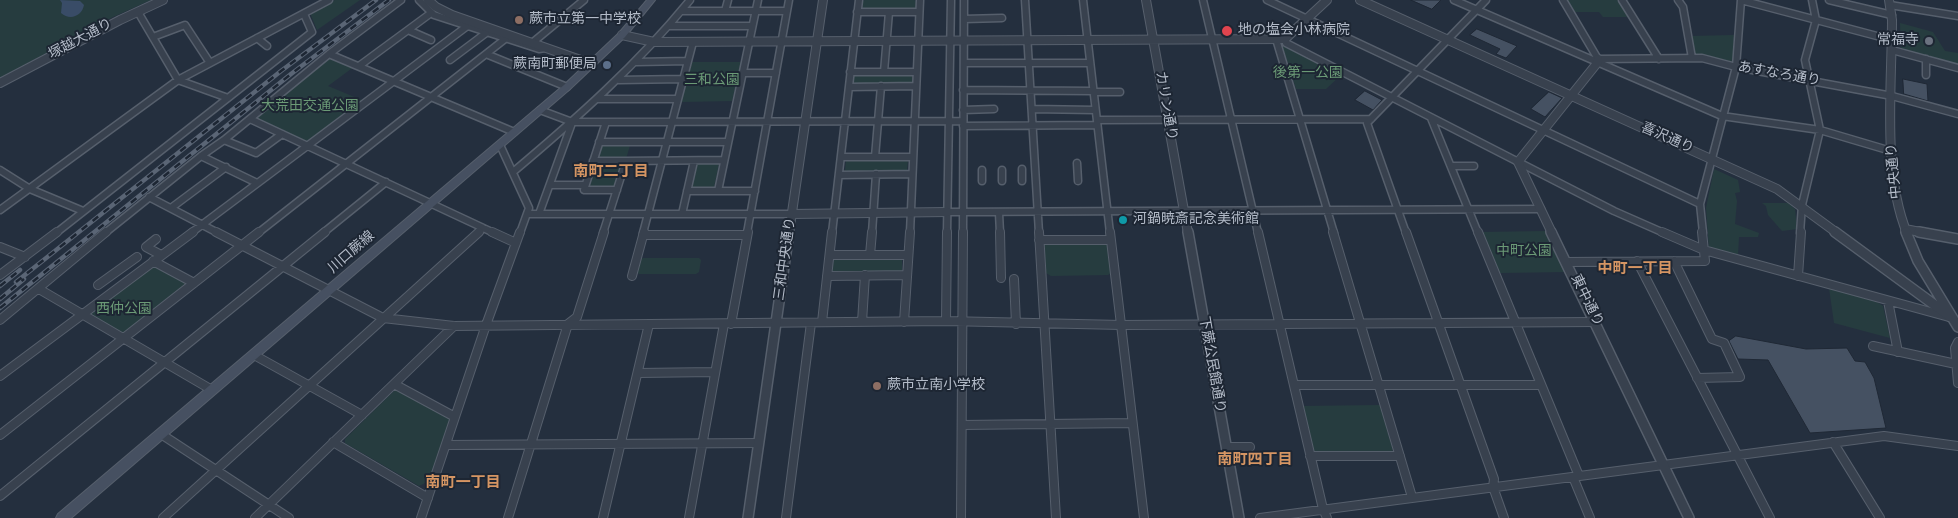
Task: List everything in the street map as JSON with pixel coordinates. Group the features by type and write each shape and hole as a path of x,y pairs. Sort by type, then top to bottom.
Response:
{"main road":[{"name":"川口蕨線","path":"62,518 567,87 622,35 651,0"}],"street":[{"name":"塚越大通り","path":"0,83 163,0"},
{"path":"0,210 178,80 329,0"},
{"path":"0,320 39,289 56,271 201,156 224,140 329,54 401,0"},
{"path":"419,0 431,13 466,27 538,49 545,48"},
{"path":"428,0 443,12 592,64"},
{"path":"532,43 584,0"},
{"path":"513,172 619,80 690,0"},
{"path":"725,11 728,0"},
{"path":"718,191 758,0"},
{"path":"689,518 715,372 728,324 756,191 789,0"},
{"name":"三和中央通り","path":"748,518 824,0"},
{"path":"822,322 859,0"},
{"path":"904,322 907,255 909,252 920,0"},
{"path":"946,322 951,0"},
{"path":"961,518 964,0"},
{"path":"1025,0 1056,518"},
{"path":"1083,0 1144,518"},
{"name":"カリン通り","path":"1146,0 1183,212"},
{"path":"1203,0 1310,456 1327,518"},
{"path":"1267,0 1700,204"},
{"path":"622,35 654,42 1284,39 1327,0"},
{"name":"喜沢通り","path":"1360,0 1777,188 1802,205 1918,295 1951,317"},
{"path":"1454,0 1722,116 1820,130 1891,151"},
{"path":"1486,0 1367,123 1494,479 1492,487 1504,518"},
{"path":"1562,0 1598,61"},
{"path":"1622,0 1659,59"},
{"path":"1678,0 1683,7 1692,58"},
{"path":"1567,262 1705,261 1700,204 1736,67 1741,0 1892,40"},
{"path":"1798,276 1802,205 1820,130 1805,60 1816,20 1812,0"},
{"path":"1829,0 1892,14"},
{"path":"1890,2 1958,16"},
{"name":"中央通り","path":"1890,2 1892,14 1891,151 1895,190 1905,229 1927,277 1958,327"},
{"path":"681,11 787,11"},
{"path":"138,12 178,80 228,98"},
{"path":"857,12 920,12"},
{"path":"884,72 889,12"},
{"path":"359,66 431,13"},
{"path":"0,275 312,32 304,14"},
{"path":"964,19 1002,18"},
{"path":"153,37 185,25 210,63"},
{"path":"668,26 752,26"},
{"path":"0,376 466,27"},
{"path":"394,30 431,40"},
{"path":"450,60 486,33"},
{"path":"257,38 267,46"},
{"path":"0,434 505,39"},
{"path":"1276,39 1412,497"},
{"path":"1284,39 1286,43 1614,211 1704,250 1951,317"},
{"path":"632,276 693,42"},
{"path":"1892,50 1958,68"},
{"path":"329,54 514,132"},
{"path":"486,54 567,87"},
{"path":"986,55 986,63"},
{"path":"1006,56 1007,63"},
{"name":"あすなろ通り","path":"1598,61 1702,58 1736,67 1892,96 1958,114"},
{"path":"1926,59 1926,75"},
{"path":"636,62 688,61"},
{"path":"1518,162 1598,61"},
{"path":"964,63 1090,63"},
{"path":"850,72 916,72"},
{"path":"743,74 776,73"},
{"path":"619,80 683,80"},
{"path":"848,86 915,86"},
{"path":"875,157 881,86"},
{"path":"963,90 1120,92"},
{"path":"598,99 678,99"},
{"path":"1032,109 1095,110"},
{"path":"540,110 572,122 950,121 1032,125 1167,120 1371,119"},
{"path":"963,110 994,110"},
{"path":"1431,118 1540,384 1590,518"},
{"path":"250,119 516,243"},
{"path":"539,214 572,122"},
{"path":"606,122 584,190 617,190"},
{"path":"224,140 256,153 282,134"},
{"path":"599,142 728,142"},
{"path":"421,518 486,325 528,214 529,208 500,145"},
{"path":"201,156 257,183"},
{"path":"841,157 912,157"},
{"path":"593,161 724,160"},
{"path":"508,518 568,324 577,317 626,161"},
{"path":"682,214 694,161"},
{"name":"東中通り","path":"1518,162 1689,518"},
{"path":"1077,164 1078,181"},
{"path":"1451,166 1474,166"},
{"path":"171,208 226,167"},
{"path":"1022,169 1022,181"},
{"path":"0,170 30,189 83,211"},
{"path":"982,170 982,181"},
{"path":"1002,170 1002,181"},
{"path":"870,255 876,174"},
{"path":"839,175 912,174"},
{"path":"0,496 386,182"},
{"path":"550,185 585,185"},
{"path":"687,191 756,191"},
{"path":"149,197 383,318 414,323 454,326 822,322 962,322 1045,325 1596,322"},
{"path":"528,214 1038,213 1541,209"},
{"name":"下蕨公民館通り","path":"1183,212 1239,518"},
{"path":"998,213 1000,278"},
{"path":"163,518 483,228"},
{"path":"1905,229 1958,239"},
{"path":"643,235 747,235"},
{"path":"156,239 146,247 162,255"},
{"path":"1039,240 1111,240"},
{"path":"0,247 25,257"},
{"path":"830,255 907,255"},
{"path":"98,286 137,257"},
{"path":"153,261 194,283"},
{"path":"1637,261 1770,518"},
{"path":"1674,261 1712,339 1724,343 1740,377 1697,378"},
{"path":"112,275 125,282"},
{"path":"827,276 906,275"},
{"path":"862,322 865,276"},
{"path":"1014,279 1016,324"},
{"path":"39,289 212,390"},
{"path":"1888,301 1898,352"},
{"path":"786,518 811,323"},
{"path":"603,518 649,324"},
{"path":"255,518 454,326"},
{"path":"1958,342 1955,348 1958,382"},
{"path":"1873,346 1956,364"},
{"path":"254,355 362,415"},
{"path":"638,373 715,372"},
{"path":"394,384 455,417"},
{"path":"1294,385 1540,384"},
{"path":"962,425 1132,423"},
{"path":"161,434 289,518"},
{"path":"1260,518 1884,436 1958,446"},
{"path":"333,442 428,498"},
{"path":"1834,442 1880,518"},
{"path":"446,444 759,443"},
{"path":"1226,447 1250,447"},
{"path":"1310,456 1400,456"}],"green space":[{"path":"0,0 151,0 113,17 0,78"},
{"path":"335,0 360,0 317,30 310,13"},
{"path":"914,0 916,1 916,10 862,9 863,1"},
{"path":"1565,0 1619,0 1630,17 1603,17 1599,12 1573,12"},
{"path":"1900,23 1933,32 1945,51 1958,53 1958,66 1901,49"},
{"path":"1734,35 1733,63 1696,57 1691,36"},
{"name":"後第一公園","path":"1282,45 1341,75 1326,89 1296,89"},
{"name":"大荒田交通公園","path":"329,56 355,66 328,86 364,101 307,144 254,118"},
{"name":"三和公園","path":"692,62 741,62 732,101 681,102"},
{"path":"854,74 912,74 912,83 855,84 853,83"},
{"path":"599,142 631,142 617,190 584,190"},
{"path":"846,160 908,160 907,170 847,172 845,171"},
{"path":"717,162 719,164 714,187 690,188 695,163"},
{"path":"1714,169 1738,180 1740,192 1735,193 1737,201 1735,224 1759,233 1758,237 1739,237 1738,255 1735,256 1709,249 1706,208"},
{"path":"1762,203 1788,203 1795,209 1797,229 1782,231 1768,215 1766,206"},
{"name":"中町公園","path":"1546,231 1566,272 1500,273 1482,232"},
{"path":"1047,242 1104,242 1107,244 1111,273 1108,275 1051,276 1046,273 1044,244"},
{"path":"643,258 699,258 701,260 699,272 696,274 639,274 637,272 640,260"},
{"path":"834,258 902,258 902,272 832,272"},
{"name":"西仲公園","path":"152,264 188,284 125,335 88,313"},
{"path":"1829,288 1877,302 1883,306 1890,338 1834,323"},
{"path":"396,389 450,419 429,481 419,486 345,443 345,439"},
{"path":"1380,405 1393,450 1389,453 1317,453 1312,450 1302,406"}],"water":[{"path":"60,0 80,1 84,5 83,9 75,16 68,17 61,13 62,3"}],"building":[{"path":"1411,0 1441,0 1432,9"},
{"path":"1477,29 1517,46 1506,58 1496,54 1500,49 1470,35"},
{"path":"1903,79 1927,84 1928,101 1904,94"},
{"path":"1365,91 1382,100 1373,110 1355,100"},
{"path":"1549,92 1562,98 1545,117 1531,109"},
{"path":"1736,336 1806,349 1847,348 1855,361 1865,362 1874,378 1886,428 1810,433 1768,360 1738,359 1729,341"}],"railway":[{"path":"16,282 281,71 376,0"},
{"path":"0,308 291,74 389,0"},
{"path":"0,286 20,270"},
{"path":"0,299 24,279"}],"place":[{"name":"蕨市立第一中学校","path":"519,20"},
{"name":"地の塩会小林病院","path":"1227,31"},
{"name":"常福寺","path":"1929,41"},
{"name":"蕨南町郵便局","path":"607,65"},
{"name":"河鍋暁斎記念美術館","path":"1123,220"},
{"name":"蕨市立南小学校","path":"877,386"}],"district":[{"name":"南町二丁目","path":"611,173"},
{"name":"中町一丁目","path":"1635,270"},
{"name":"南町四丁目","path":"1255,461"},
{"name":"南町一丁目","path":"463,484"}]}
